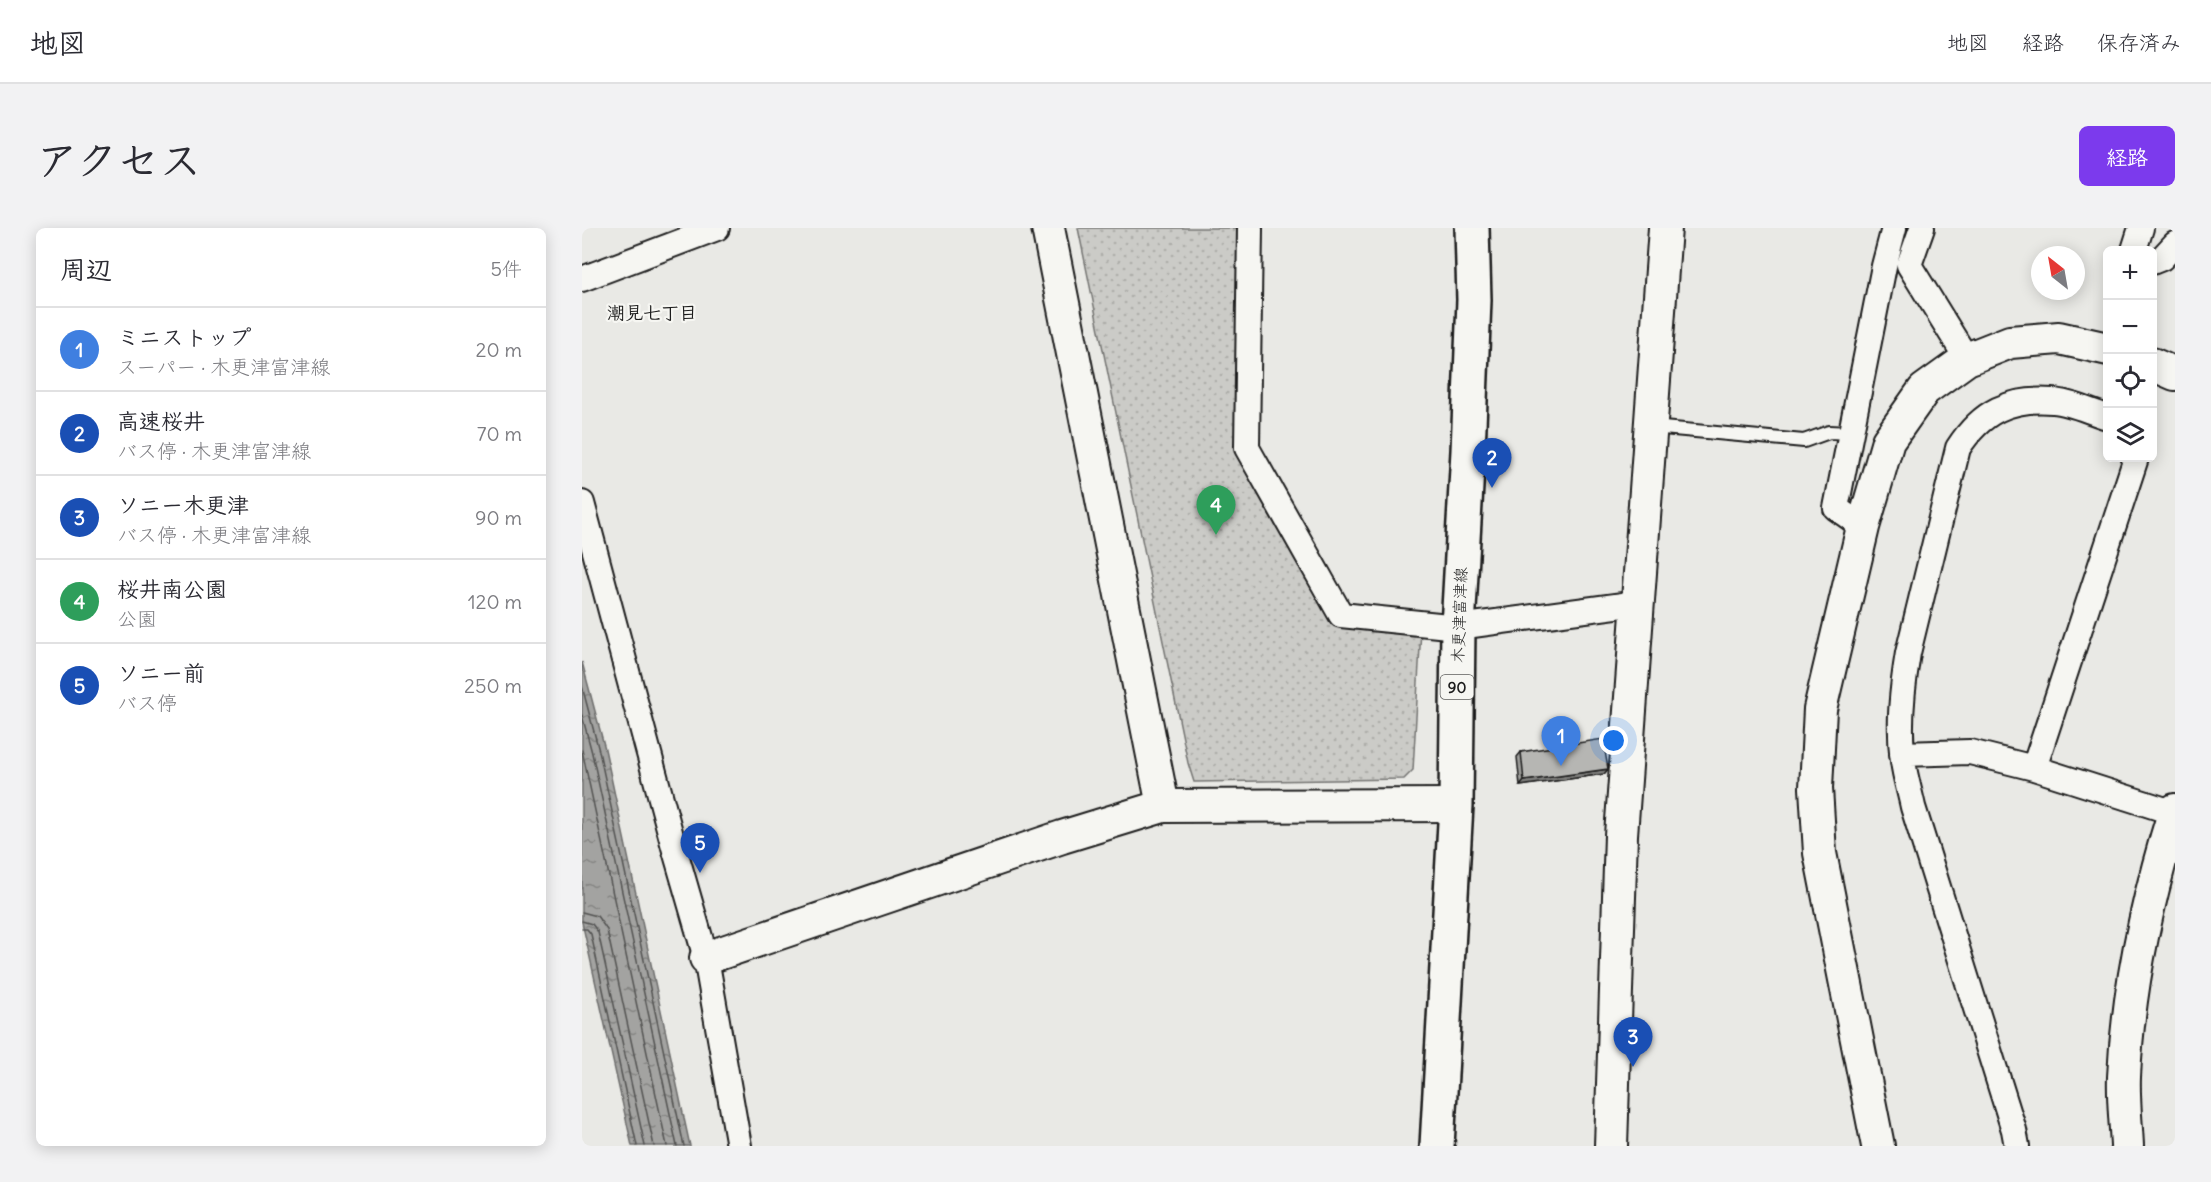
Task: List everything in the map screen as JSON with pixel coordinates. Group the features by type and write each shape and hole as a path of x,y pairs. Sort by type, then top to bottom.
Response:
{"main road":[{"name":"木更津富津線","path":"1437,1146 1456,804 1458,627 1474,300 1472,228"}],"street":[{"path":"582,279 717,228"},
{"path":"1048,228 1163,806"},
{"path":"1250,228 1247,448 1341,615 1458,627 1638,603"},
{"path":"1611,1146 1618,902 1665,228"},
{"path":"1863,527 1836,508 1884,266 1894,228"},
{"path":"1922,228 1909,265 1967,359"},
{"path":"2135,246 2141,228"},
{"path":"2157,260 2162,258 2175,244"},
{"path":"1878,1146 1820,853 1816,788 1820,709 1863,527 1888,441 1924,390 1967,359 2010,342 2060,338 2103,342"},
{"path":"2157,366 2175,374"},
{"path":"2017,1146 1914,807 1902,754 1900,724 1908,653 1958,448 1970,429 1991,412 2007,404 2032,401 2055,401 2103,415"},
{"path":"2034,768 2135,462"},
{"path":"582,503 706,958 739,1146"},
{"path":"1902,754 1970,752 2034,768 2175,812 2164,845 2142,936 2131,1001 2124,1078 2127,1146"},
{"path":"706,958 1062,837 1163,806 1456,804"}],"lane":[{"path":"1651,427 1804,441 1829,432 1850,433"}],"shaded area":[{"path":"1078,228 1239,228 1241,450 1339,621 1421,629 1413,770 1404,779 1194,782 1188,763"}],"water":[{"path":"582,662 605,749 690,1146 632,1146 582,922"}],"building":[{"path":"1603,739 1608,769 1524,781 1521,752"}],"place":[{"name":"高速桜井","path":"1492,488"},
{"name":"桜井南公園","path":"1216,535"},
{"name":"ミニストップ","path":"1561,766"},
{"name":"ソニー前","path":"700,873"},
{"name":"ソニー木更津","path":"1633,1067"}],"district":[{"name":"潮見七丁目","path":"652,312"}]}
